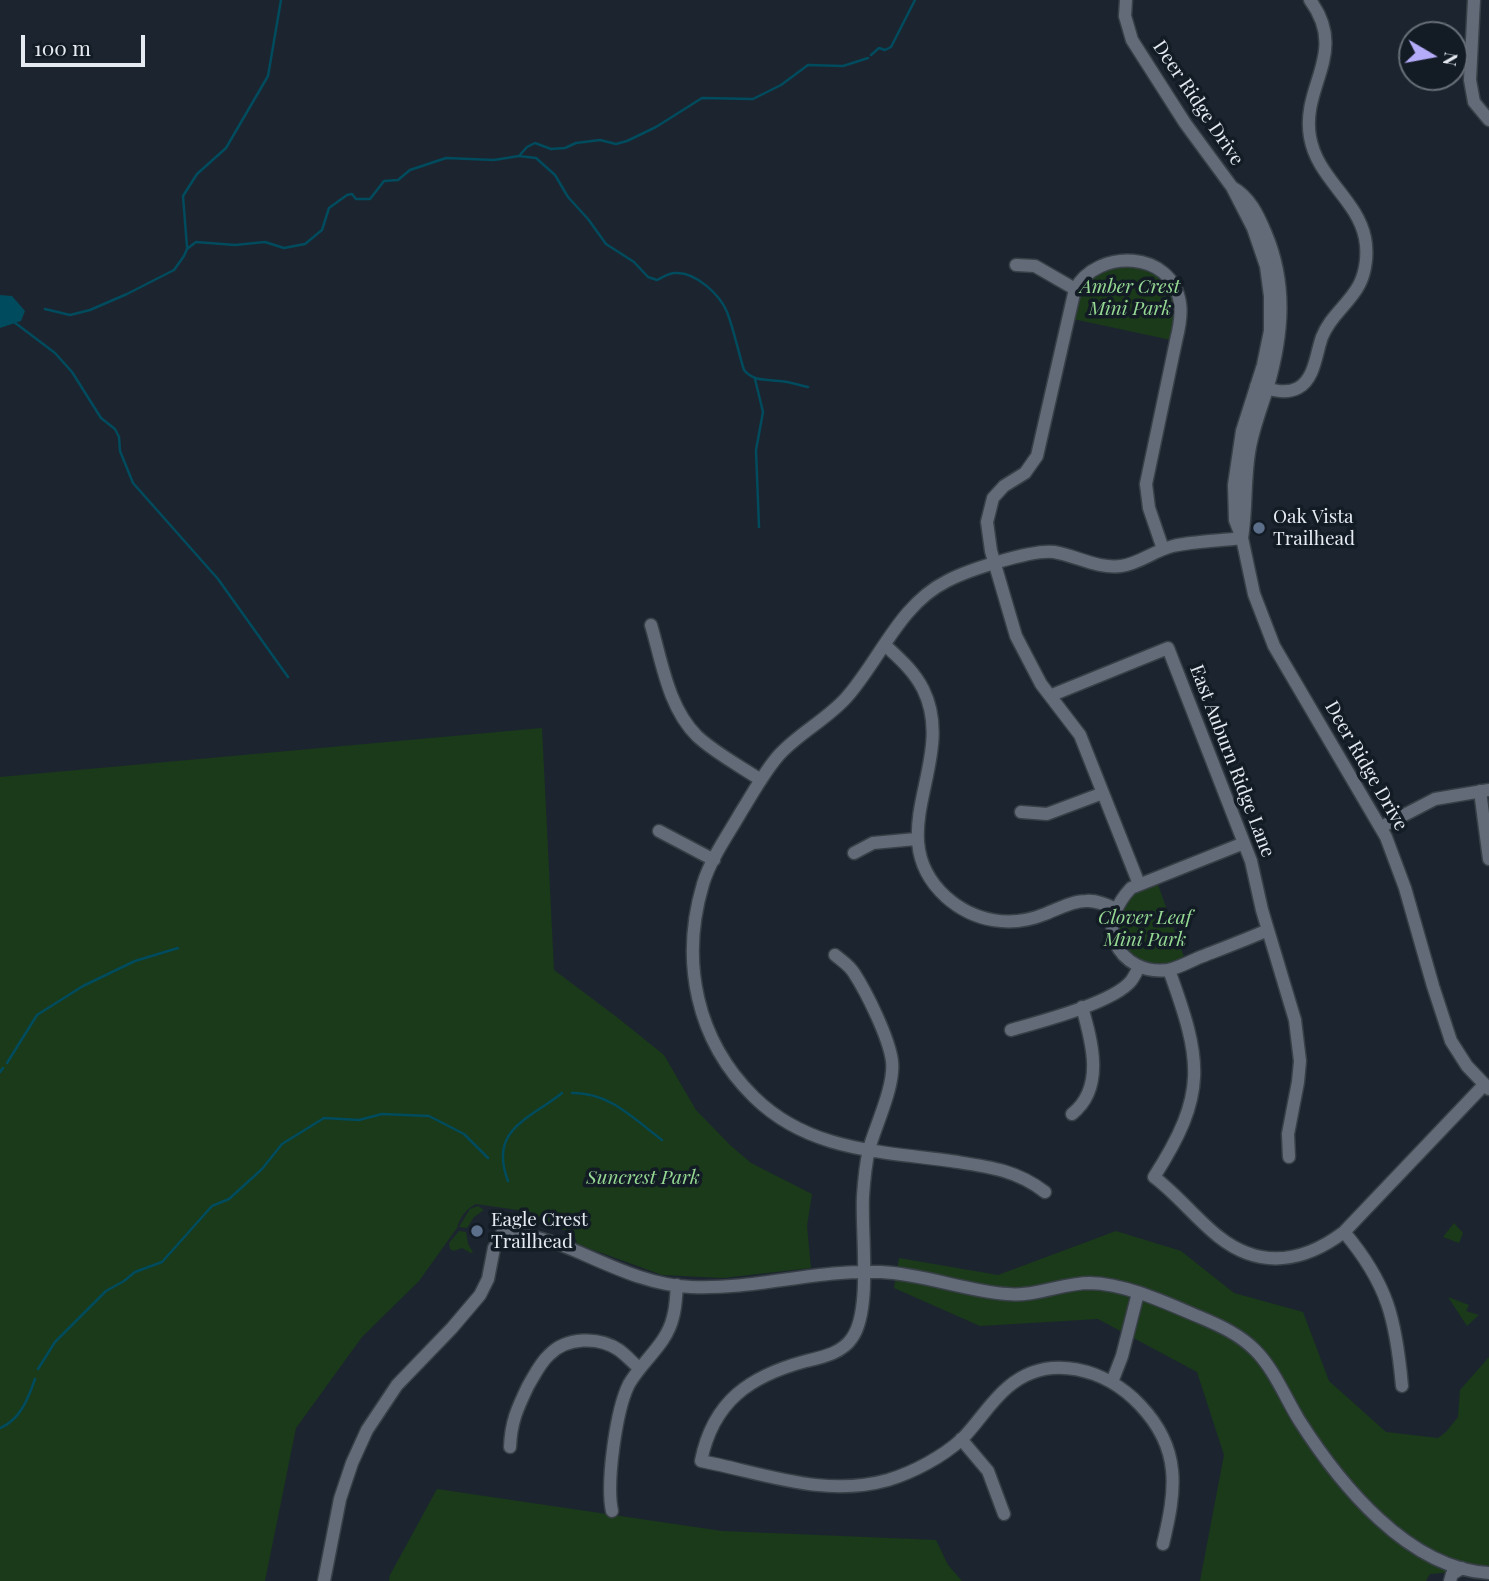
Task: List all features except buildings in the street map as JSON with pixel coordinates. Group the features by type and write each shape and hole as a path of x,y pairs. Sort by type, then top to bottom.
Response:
{"street":[{"name":"Deer Ridge Drive","path":"1126,0 1125,16 1132,40 1185,123 1232,187 1258,240 1269,281 1270,331 1261,387 1242,431 1236,466 1235,520 1242,538 1254,594 1274,646 1381,827 1405,888 1451,1041 1462,1060 1486,1087"},
{"path":"1261,387 1286,391 1305,383 1326,327 1359,285 1366,257 1362,225 1353,208 1323,171 1310,138 1308,119 1326,51 1326,33 1319,12 1310,0"},
{"path":"1474,0 1470,80 1474,102 1489,120"},
{"path":"1139,884 1080,735 1041,684 1016,636 987,531 988,513 998,492 1025,473 1037,456 1075,289 1088,273 1115,260 1131,260 1151,265 1175,287 1180,302 1180,319 1146,484 1149,508 1163,549"},
{"path":"1016,265 1035,266 1075,289"},
{"path":"1045,1192 1030,1180 1009,1171 844,1147 811,1135 779,1117 755,1098 716,1047 695,985 691,949 704,881 761,780 777,758 797,737 829,714 848,696 912,607 934,588 960,575 1028,554 1049,551 1110,567 1126,566 1175,545 1242,538"},
{"path":"652,625 672,695 687,725 705,743 761,780"},
{"path":"885,645 918,679 932,714 933,749 916,839 931,879 945,896 975,915 997,921 1022,921 1087,900 1116,909"},
{"name":"East Auburn Ridge Lane","path":"1052,695 1168,648 1251,861 1268,930 1290,999 1299,1043 1298,1082 1287,1134 1289,1157"},
{"path":"1381,827 1435,799 1485,791 1489,859"},
{"path":"1021,812 1047,814 1102,793"},
{"path":"659,831 714,860"},
{"path":"855,853 873,843 916,839"},
{"path":"1244,843 1130,888 1116,909 1112,930 1115,941 1123,955 1139,967 1169,970 1268,930"},
{"path":"835,955 854,972 884,1035 892,1064 890,1084 869,1151 863,1194 864,1272 860,1324 850,1341 836,1352 776,1370 745,1386 727,1403 713,1425 701,1461 803,1484 839,1487 873,1483 903,1474 933,1459 961,1439 1010,1385 1030,1373 1052,1368 1074,1368 1112,1382 1132,1397 1154,1422 1168,1450 1174,1486 1163,1544"},
{"path":"1011,1030 1082,1007 1120,991 1131,981 1139,967"},
{"path":"1169,970 1187,1021 1195,1064 1192,1102 1187,1118 1154,1177 1173,1191 1231,1246 1258,1255 1288,1258 1317,1250 1344,1232 1486,1087"},
{"path":"1072,1114 1083,1106 1089,1095 1094,1065 1091,1038 1082,1007"},
{"path":"324,1581 340,1499 367,1430 397,1385 481,1295 488,1279 494,1248 505,1227 563,1246 626,1273 677,1285 735,1286 835,1273 864,1272 912,1275 1005,1294 1028,1294 1090,1283 1138,1293 1209,1321 1244,1341 1268,1367 1321,1453 1371,1512 1413,1546 1464,1574"},
{"path":"1344,1232 1366,1258 1391,1312 1402,1386"},
{"path":"612,1511 609,1496 611,1472 622,1401 639,1368 666,1335 673,1319 677,1285"},
{"path":"1112,1382 1122,1356 1138,1293"},
{"path":"510,1447 514,1415 532,1379 550,1353 580,1340 601,1342 619,1350 639,1368"},
{"path":"961,1439 988,1471 1004,1514"},
{"path":"1450,1581 1452,1574 1489,1573"}],"green space":[{"name":"Amber Crest Mini Park","path":"1108,266 1142,266 1166,285 1174,307 1171,340 1073,319 1084,288"},
{"name":"Suncrest Park","path":"542,728 554,970 664,1055 696,1110 730,1145 751,1163 812,1194 807,1226 811,1268 723,1278 662,1275 577,1244 574,1233 538,1222 533,1229 519,1225 523,1219 529,1220 532,1212 476,1204 464,1214 419,1281 362,1337 296,1428 265,1581 0,1581 0,777"},
{"name":"Clover Leaf Mini Park","path":"1157,882 1184,957 1158,965 1149,964 1131,955 1119,940 1116,931 1116,921 1123,906 1140,890"},
{"path":"478,1206 484,1210 474,1217 467,1228 459,1227 470,1209"},
{"path":"1454,1223 1463,1233 1459,1243 1443,1237"},
{"path":"459,1231 466,1232 473,1252 462,1248 454,1251 450,1249 449,1243"},
{"path":"1116,1231 1181,1251 1234,1293 1303,1312 1329,1381 1386,1432 1438,1438 1458,1417 1460,1390 1489,1357 1489,1569 1430,1574 1426,1581 1200,1581 1224,1455 1197,1372 1098,1319 980,1326 894,1288 899,1258 998,1275"},
{"path":"1448,1297 1469,1305 1466,1311 1479,1315 1467,1326"},
{"path":"437,1489 722,1531 936,1540 948,1565 962,1581 389,1581"}],"water":[{"path":"0,295 12,296 25,311 21,321 0,328"}],"waterway":[{"path":"187,247 183,196 197,174 226,148 268,76 281,0"},
{"path":"871,55 879,48 885,50 891,47 915,0"},
{"path":"519,156 535,143 551,149 600,140 616,144 627,141 656,127 702,98 753,99 781,85 808,65 843,66 868,58"},
{"path":"45,309 70,315 90,310 127,294 174,270 187,249 196,242 235,245 265,242 284,248 305,244 322,230 329,208 347,195 352,194 356,199 370,199 384,181 398,180 410,170 446,158 494,160 519,156 536,158 555,175 568,197 606,244 634,262 648,277 657,280 672,273 685,274 700,281 713,292 727,312 744,370 748,374 760,379 808,387"},
{"path":"14,322 55,353 72,372 101,418 115,429 119,437 120,451 133,483 218,579 288,677"},
{"path":"755,379 763,412 756,450 759,527"},
{"path":"7,1063 37,1015 83,986 135,961 178,948"},
{"path":"0,1072 3,1068"},
{"path":"508,1181 503,1163 508,1137 516,1127 562,1093"},
{"path":"572,1093 598,1097 609,1102 662,1140"},
{"path":"38,1369 55,1342 106,1291 135,1272 162,1262 212,1206 229,1199 262,1169 282,1144 324,1118 359,1120 382,1114 429,1116 464,1134 488,1158"},
{"path":"0,1428 18,1414 35,1379"}],"place":[{"name":"Oak Vista Trailhead","path":"1259,528"},
{"name":"Eagle Crest Trailhead","path":"477,1231"}]}
